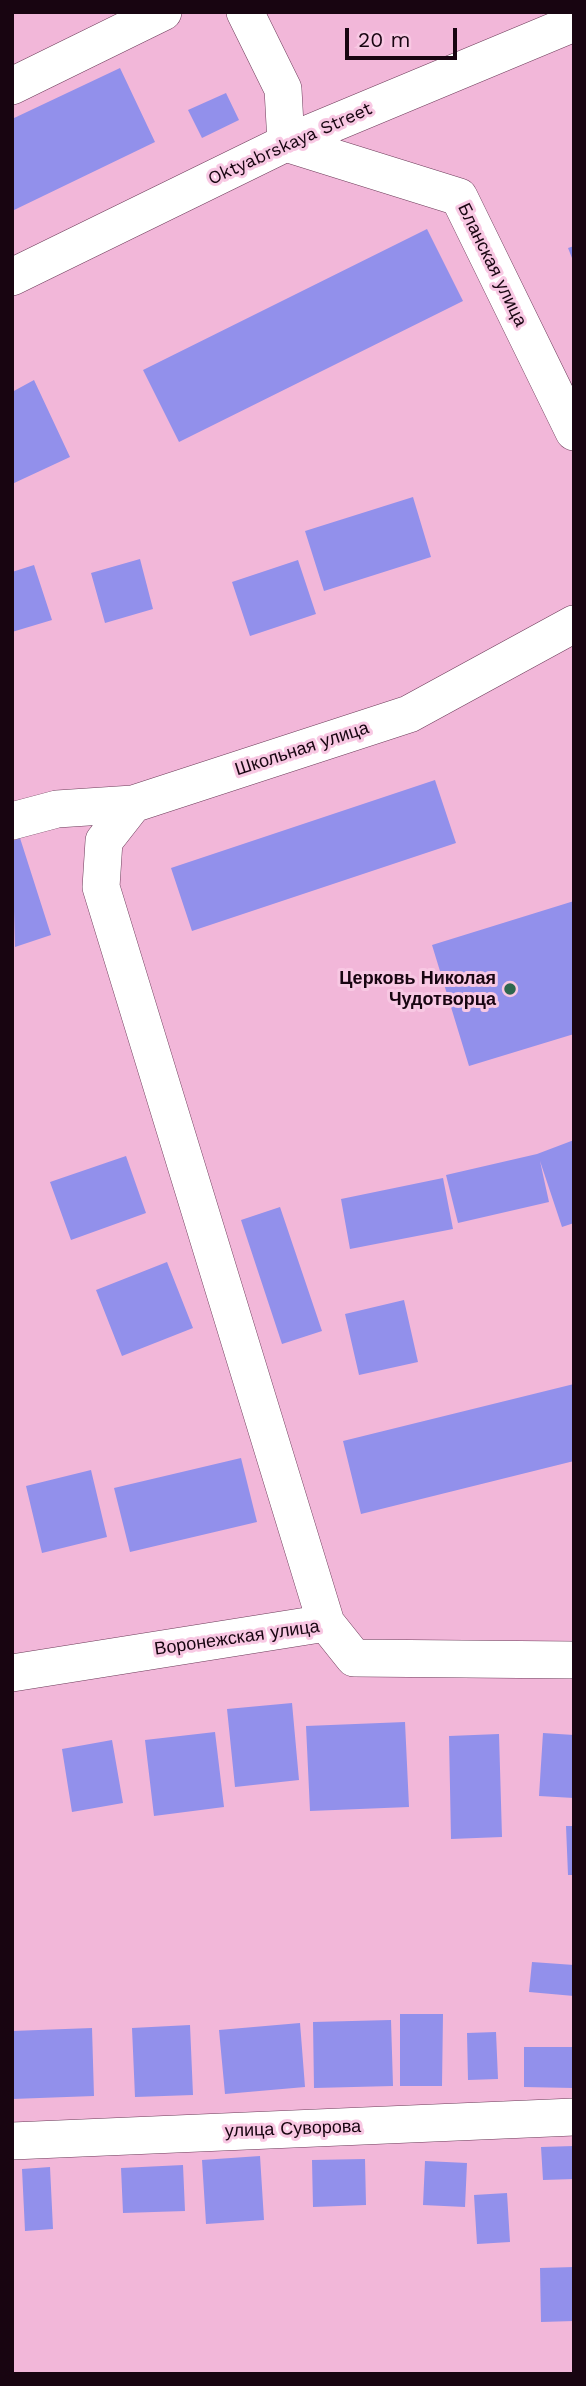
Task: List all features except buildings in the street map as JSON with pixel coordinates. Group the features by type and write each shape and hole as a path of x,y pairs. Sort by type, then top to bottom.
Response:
{"street":[{"path":"13,83 163,12"},
{"path":"245,12 283,89 286,143"},
{"name":"Oktyabrskaya Street","path":"12,277 286,143 574,23"},
{"name":"Бланская улица","path":"286,143 459,197 574,432"},
{"name":"Школьная улица","path":"12,821 57,809 133,804 409,714 574,624"},
{"path":"133,804 104,841 101,887 326,1623"},
{"name":"Воронежская улица","path":"12,1673 326,1623 354,1658 574,1660"},
{"name":"улица Суворова","path":"12,2141 574,2117"}],"place":[{"name":"Церковь Николая Чудотворца","path":"510,989"}]}
